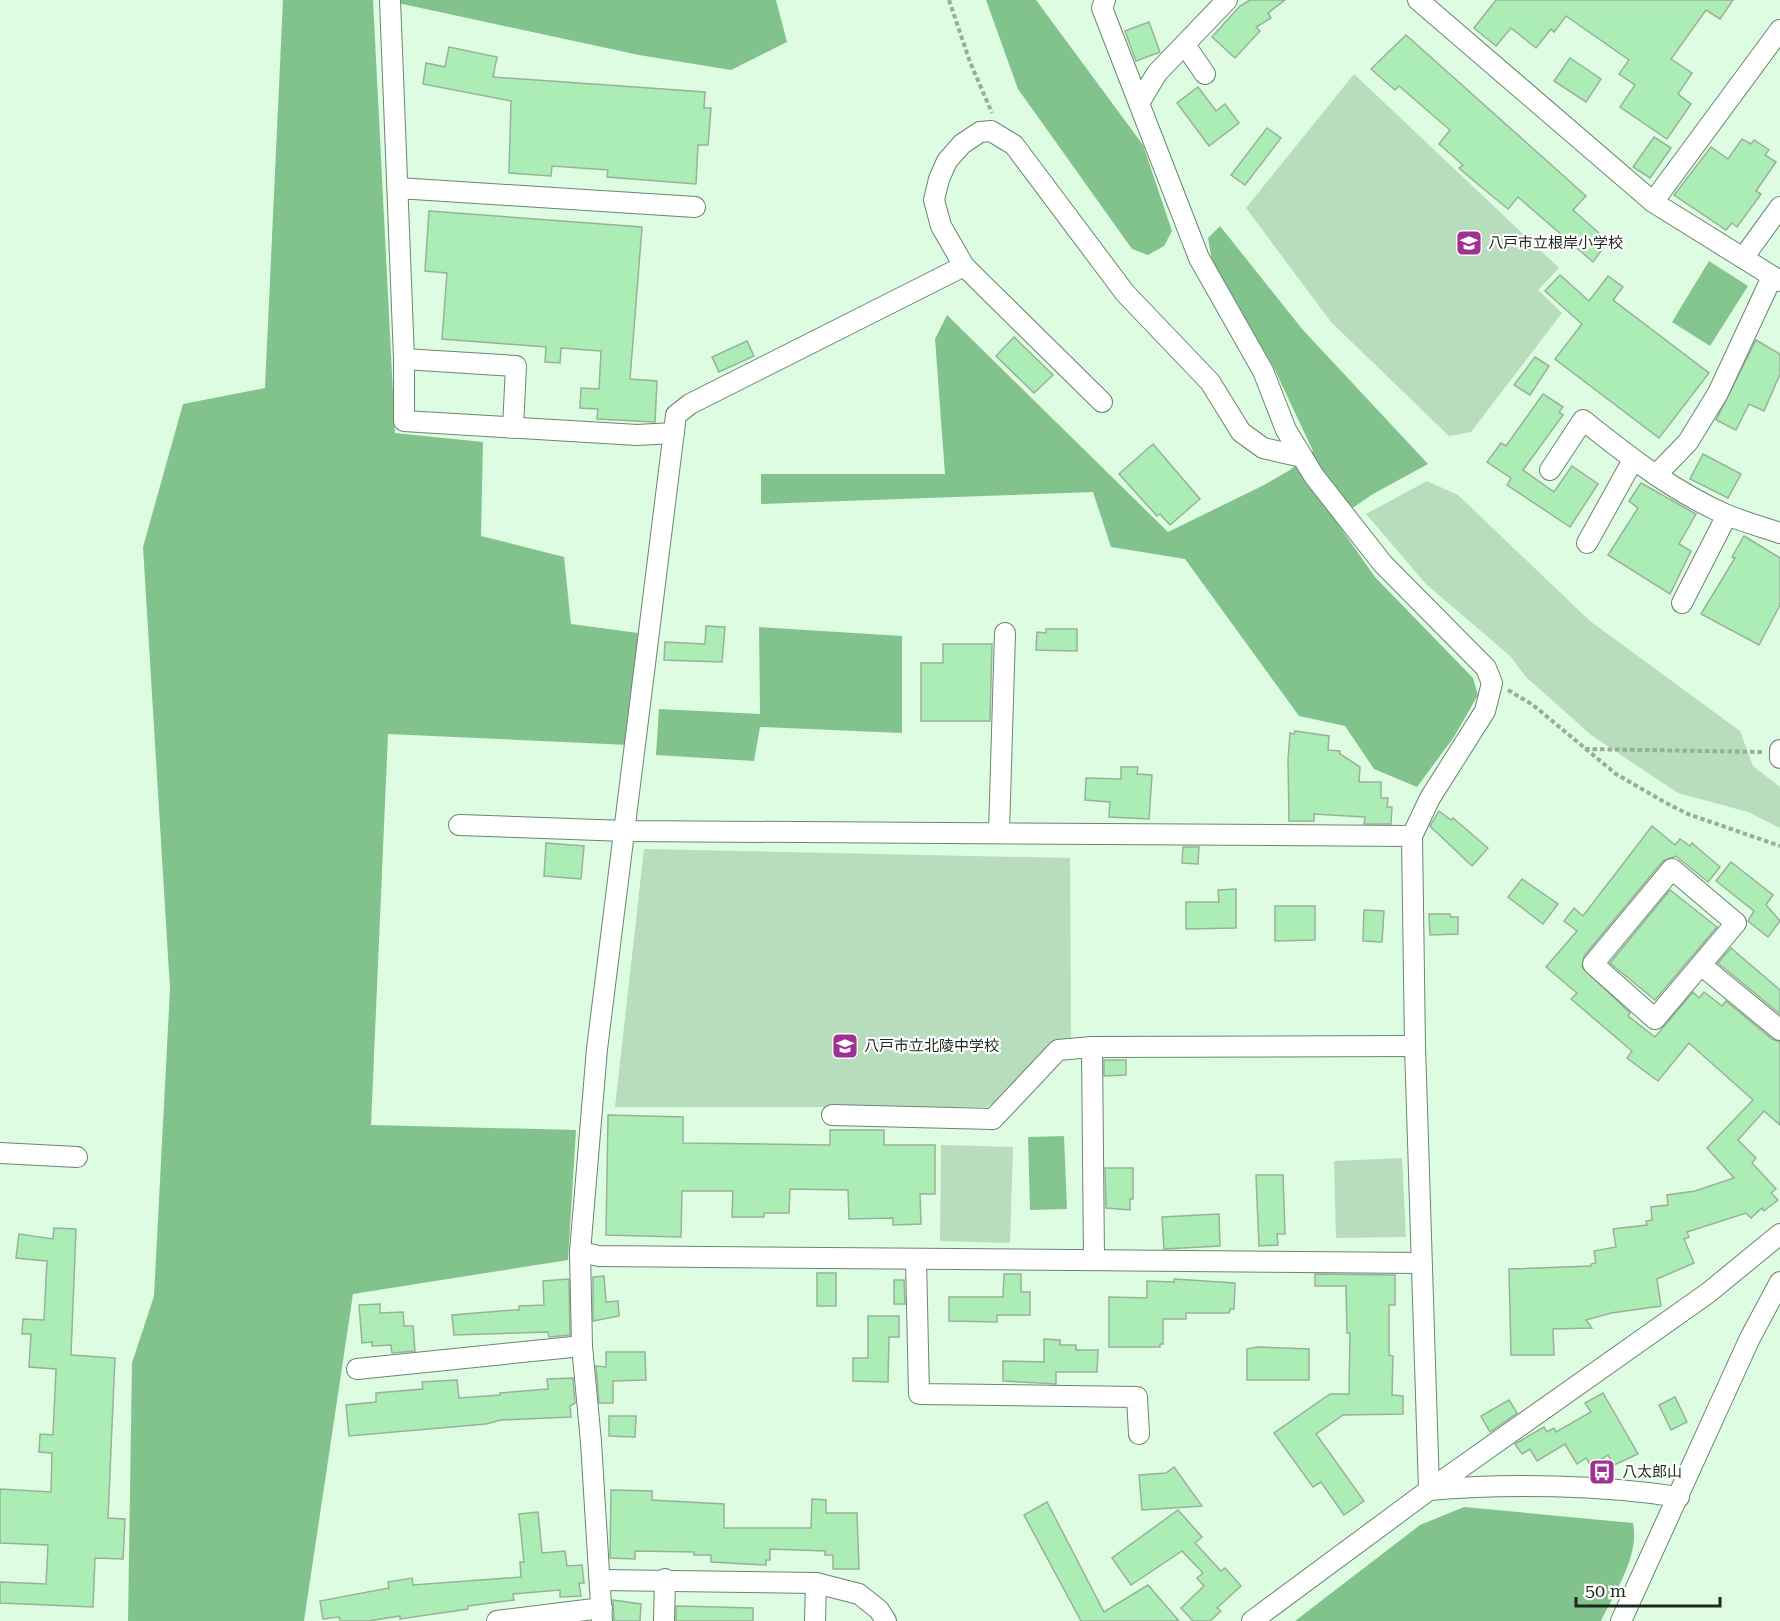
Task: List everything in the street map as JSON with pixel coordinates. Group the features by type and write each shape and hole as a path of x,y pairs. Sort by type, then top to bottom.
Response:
{"street":[{"path":"390,0 405,359 404,421 637,435 674,433"},
{"path":"1105,0 1102,8 1199,258 1263,371 1286,430 1314,476 1383,564 1486,668 1492,683 1485,711 1426,806 1412,836 1415,1046 1429,1490"},
{"path":"1139,103 1157,74 1227,0"},
{"path":"1418,0 1653,202 1776,279 1718,393 1688,442 1656,475"},
{"path":"1653,202 1780,30"},
{"path":"1185,45 1205,74"},
{"path":"1102,402 964,266 941,226 934,200 939,179 947,161 962,144 980,132 991,131 1014,145 1125,293 1210,382 1241,432 1263,448 1302,457"},
{"path":"398,188 695,207"},
{"path":"1743,258 1780,207"},
{"path":"497,1621 602,1614 582,1346 580,1252 597,1049 626,831 676,415 690,404 964,266"},
{"path":"405,359 516,366 513,428"},
{"path":"1550,470 1583,420 1633,460 1656,475 1727,515 1780,533"},
{"path":"1587,543 1633,460"},
{"path":"1682,603 1727,515"},
{"path":"999,832 1005,633"},
{"path":"1780,751 1780,758"},
{"path":"459,825 626,831 1412,836"},
{"path":"1672,869 1736,923 1701,965 1656,1019 1593,964 1672,869"},
{"path":"1701,965 1780,1030"},
{"path":"832,1115 993,1119 1058,1050 1092,1047 1415,1046"},
{"path":"1092,1047 1094,1260"},
{"path":"0,1154 77,1157"},
{"path":"1252,1621 1429,1490 1708,1293 1780,1234"},
{"path":"580,1252 599,1256 1422,1263"},
{"path":"916,1260 919,1394 1137,1397 1139,1434"},
{"path":"1621,1621 1750,1338 1780,1282"},
{"path":"357,1370 582,1346"},
{"path":"1429,1490 1464,1487 1632,1490 1679,1497"},
{"path":"600,1580 665,1579 816,1583 859,1594 879,1610 886,1621"},
{"path":"664,1621 665,1579"},
{"path":"815,1621 816,1583"}],"path":[{"path":"950,0 970,62 991,108 991,131"},
{"path":"1492,683 1533,705 1616,774 1666,803 1688,814 1780,846"},
{"path":"1584,749 1780,751"}],"shaded area":[{"path":"283,0 373,0 395,433 483,442 481,536 564,557 571,624 638,633 629,745 388,734 371,1125 576,1130 568,1260 353,1294 304,1621 128,1621 132,1363 154,1296 170,989 143,547 183,404 265,388"},
{"path":"384,0 776,0 787,42 731,70 639,55"},
{"path":"986,0 1036,0 1143,145 1172,231 1164,246 1148,255 1132,249 1018,89"},
{"path":"1354,74 1559,268 1538,290 1562,313 1471,432 1449,436 1331,322 1246,208"},
{"path":"1220,226 1303,330 1428,464 1373,494 1335,520 1375,577 1473,678 1478,695 1454,737 1417,787 1374,769 1345,726 1299,716 1185,559 1111,547 1093,492 761,504 761,474 945,474 935,339 947,315 1168,532 1290,470 1313,451 1273,366 1213,267 1208,238"},
{"path":"1709,261 1748,286 1710,346 1672,322"},
{"path":"1427,481 1458,495 1590,621 1740,731 1753,766 1780,787 1780,828 1748,812 1678,793 1591,735 1526,677 1510,656 1426,584 1366,514"},
{"path":"759,627 902,636 902,733 760,727 754,761 656,755 659,709 760,714"},
{"path":"644,849 1070,858 1071,1039 1061,1040 1002,1099 986,1107 615,1107"},
{"path":"1064,1136 1067,1209 1030,1210 1028,1137"},
{"path":"941,1145 1013,1147 1010,1243 940,1241"},
{"path":"1402,1158 1406,1237 1336,1238 1334,1161"},
{"path":"1464,1507 1633,1523 1633,1548 1630,1560 1601,1621 1295,1621 1420,1525"}],"building":[{"path":"1250,0 1285,0 1268,13 1271,18 1256,27 1260,31 1235,58 1212,37 1240,6"},
{"path":"1496,0 1733,0 1720,19 1706,10 1671,59 1692,73 1678,94 1691,104 1667,139 1620,107 1635,85 1619,74 1629,60 1566,16 1554,32 1551,29 1536,48 1511,28 1496,46 1474,28"},
{"path":"1149,22 1160,52 1136,61 1125,31"},
{"path":"1406,35 1586,196 1573,210 1608,241 1593,262 1518,197 1508,209 1459,168 1463,165 1439,144 1450,130 1399,86 1395,90 1371,69"},
{"path":"449,47 497,57 493,77 705,92 704,108 711,108 708,145 698,145 696,184 607,177 608,170 552,166 551,176 509,173 511,101 423,84 426,63 445,67"},
{"path":"1570,58 1601,79 1586,102 1554,81"},
{"path":"1198,87 1216,111 1225,104 1239,123 1209,146 1177,103"},
{"path":"1267,128 1281,138 1245,185 1231,175"},
{"path":"1654,137 1671,148 1650,178 1633,167"},
{"path":"1742,139 1751,144 1754,140 1769,150 1765,155 1776,162 1756,191 1761,194 1737,227 1732,223 1726,230 1674,195 1711,147 1728,159"},
{"path":"429,211 642,227 630,379 657,381 655,422 597,419 598,409 580,408 581,388 599,389 601,351 561,348 560,363 545,362 546,347 442,339 447,273 425,271"},
{"path":"1560,275 1589,301 1608,276 1623,287 1613,300 1709,373 1659,438 1555,359 1582,324 1545,291"},
{"path":"1014,337 1053,375 1034,393 996,356"},
{"path":"1756,340 1780,354 1780,374 1764,411 1749,404 1736,430 1716,420"},
{"path":"747,341 754,356 719,372 712,357"},
{"path":"1535,357 1549,366 1530,395 1514,385"},
{"path":"1543,394 1563,407 1559,412 1563,415 1523,470 1554,492 1572,466 1598,484 1570,527 1507,485 1511,478 1487,462 1501,443 1506,446"},
{"path":"1153,444 1200,499 1170,525 1160,514 1157,516 1119,474"},
{"path":"1703,454 1741,474 1728,498 1690,479"},
{"path":"1641,483 1696,514 1679,544 1691,551 1670,594 1608,555 1638,508 1629,501"},
{"path":"1744,536 1780,558 1780,605 1759,645 1701,614 1735,558 1732,557"},
{"path":"706,626 725,627 722,662 664,660 665,642 705,644"},
{"path":"1046,629 1077,629 1077,651 1036,650 1037,632 1046,633"},
{"path":"943,644 992,644 990,721 921,721 921,663 943,663"},
{"path":"1295,731 1329,736 1328,750 1340,751 1340,754 1360,767 1359,782 1381,782 1381,798 1388,798 1387,807 1392,807 1391,824 1364,824 1365,817 1314,814 1314,821 1289,821 1288,760 1290,733 1294,734"},
{"path":"1121,767 1138,767 1137,774 1152,775 1149,819 1109,817 1110,802 1085,800 1086,778 1121,779"},
{"path":"1439,811 1451,820 1453,818 1488,848 1472,866 1430,826"},
{"path":"1652,826 1675,845 1680,839 1690,846 1692,843 1720,867 1708,882 1676,856 1663,861 1584,956 1582,967 1630,1013 1628,1016 1655,1037 1693,992 1699,998 1704,992 1722,1006 1726,1001 1772,1039 1780,1042 1780,1125 1764,1111 1738,1140 1756,1158 1752,1163 1776,1189 1771,1193 1778,1200 1764,1211 1762,1208 1751,1218 1746,1213 1687,1232 1689,1237 1684,1239 1694,1263 1657,1279 1661,1306 1611,1313 1586,1320 1592,1328 1553,1329 1554,1355 1511,1355 1509,1269 1591,1266 1596,1263 1594,1251 1616,1247 1613,1229 1647,1225 1646,1221 1652,1220 1651,1207 1668,1205 1667,1195 1695,1191 1734,1178 1707,1148 1753,1100 1689,1043 1658,1081 1627,1058 1632,1051 1571,999 1577,993 1546,967 1577,931 1564,921 1574,908 1583,916"},
{"path":"546,843 584,846 581,879 544,876"},
{"path":"1183,847 1199,847 1198,864 1182,863"},
{"path":"1731,862 1773,895 1766,905 1780,921 1768,937 1748,921 1754,911 1716,881"},
{"path":"1522,879 1558,904 1543,924 1508,897"},
{"path":"1236,889 1236,928 1186,929 1186,902 1219,902 1218,890"},
{"path":"1670,890 1717,927 1655,1000 1610,963"},
{"path":"1275,906 1315,906 1315,940 1275,941"},
{"path":"1364,910 1384,911 1382,942 1363,941"},
{"path":"1429,914 1450,914 1451,917 1458,917 1458,934 1430,935"},
{"path":"1731,948 1780,990 1780,1014 1718,963"},
{"path":"1104,1060 1126,1060 1126,1075 1104,1076"},
{"path":"608,1115 683,1117 683,1143 830,1145 830,1130 884,1130 884,1145 935,1145 935,1194 920,1194 921,1224 893,1225 893,1218 849,1219 848,1190 790,1189 789,1213 764,1213 764,1217 732,1217 733,1191 682,1191 681,1237 606,1235"},
{"path":"1105,1168 1133,1168 1133,1199 1130,1199 1130,1210 1106,1208"},
{"path":"1256,1175 1283,1175 1285,1234 1277,1234 1278,1245 1259,1246"},
{"path":"1219,1214 1220,1246 1164,1249 1162,1217"},
{"path":"54,1228 76,1229 71,1355 115,1358 108,1518 125,1519 123,1559 95,1558 93,1607 0,1603 0,1582 46,1584 48,1545 0,1543 0,1489 51,1492 52,1453 39,1452 40,1434 53,1435 56,1369 29,1367 31,1334 22,1334 23,1319 44,1320 47,1261 16,1258 19,1234 53,1239"},
{"path":"817,1273 836,1273 836,1306 817,1306"},
{"path":"1004,1274 1021,1274 1021,1292 1030,1292 1030,1315 997,1315 997,1322 949,1321 949,1297 1003,1297"},
{"path":"1315,1274 1395,1275 1395,1305 1389,1305 1389,1355 1393,1356 1392,1395 1403,1396 1403,1414 1343,1415 1316,1434 1364,1501 1344,1515 1321,1482 1313,1487 1274,1433 1330,1394 1349,1394 1350,1333 1347,1333 1346,1286 1315,1286"},
{"path":"604,1276 606,1302 618,1301 619,1316 593,1321 593,1277"},
{"path":"569,1279 570,1335 549,1337 548,1332 454,1335 452,1315 519,1310 519,1306 544,1305 543,1281"},
{"path":"1174,1279 1235,1283 1234,1309 1230,1309 1229,1313 1186,1313 1186,1319 1163,1319 1163,1344 1160,1344 1160,1347 1109,1347 1109,1297 1147,1298 1147,1281 1174,1282"},
{"path":"894,1280 904,1280 905,1304 894,1304"},
{"path":"380,1304 380,1313 403,1312 404,1326 413,1326 415,1351 392,1353 391,1345 372,1346 372,1342 362,1343 359,1305"},
{"path":"868,1316 899,1316 899,1337 889,1337 888,1382 853,1381 853,1358 868,1358"},
{"path":"1044,1339 1060,1340 1060,1345 1076,1345 1076,1350 1098,1350 1097,1372 1056,1372 1056,1384 1003,1381 1003,1361 1044,1362"},
{"path":"1257,1347 1309,1349 1309,1380 1247,1380 1247,1349"},
{"path":"606,1352 645,1352 646,1380 613,1381 613,1403 599,1403 596,1366 606,1367"},
{"path":"573,1378 575,1403 570,1406 571,1417 501,1420 486,1424 349,1436 346,1405 376,1402 376,1393 423,1389 422,1382 457,1380 459,1398 500,1395 500,1393 548,1389 547,1379"},
{"path":"1603,1393 1638,1454 1614,1465 1608,1455 1591,1466 1586,1458 1577,1464 1565,1444 1537,1461 1530,1449 1522,1454 1515,1444 1544,1427 1547,1432 1554,1428 1556,1432 1591,1412 1585,1403"},
{"path":"1675,1397 1687,1422 1671,1430 1659,1405"},
{"path":"1509,1400 1517,1413 1490,1432 1481,1416"},
{"path":"609,1416 636,1416 635,1437 609,1436"},
{"path":"1174,1467 1202,1506 1142,1510 1139,1475 1166,1473"},
{"path":"611,1490 652,1491 652,1500 724,1504 724,1528 811,1528 812,1499 826,1500 826,1513 857,1513 859,1569 833,1569 833,1555 825,1555 825,1551 770,1549 770,1560 766,1560 766,1565 711,1562 711,1555 694,1555 694,1552 635,1551 635,1559 610,1558"},
{"path":"1047,1502 1104,1612 1148,1585 1179,1621 1081,1621 1024,1515"},
{"path":"1178,1510 1202,1537 1195,1543 1221,1571 1225,1568 1241,1586 1217,1608 1221,1611 1210,1621 1193,1621 1181,1608 1204,1586 1197,1578 1203,1573 1182,1551 1131,1585 1112,1558"},
{"path":"538,1512 542,1553 565,1551 567,1566 582,1565 584,1583 579,1583 581,1596 560,1597 560,1590 513,1594 514,1600 400,1619 400,1616 368,1621 340,1621 339,1617 323,1619 320,1601 389,1588 388,1582 412,1578 413,1585 521,1577 520,1562 524,1562 519,1514"},
{"path":"613,1600 641,1604 640,1621 614,1621"},
{"path":"676,1606 753,1608 753,1621 676,1621"}],"place":[{"name":"八戸市立根岸小学校","path":"1469,243"},
{"name":"八戸市立北陵中学校","path":"845,1046"},
{"name":"八太郎山","path":"1602,1472"}]}
